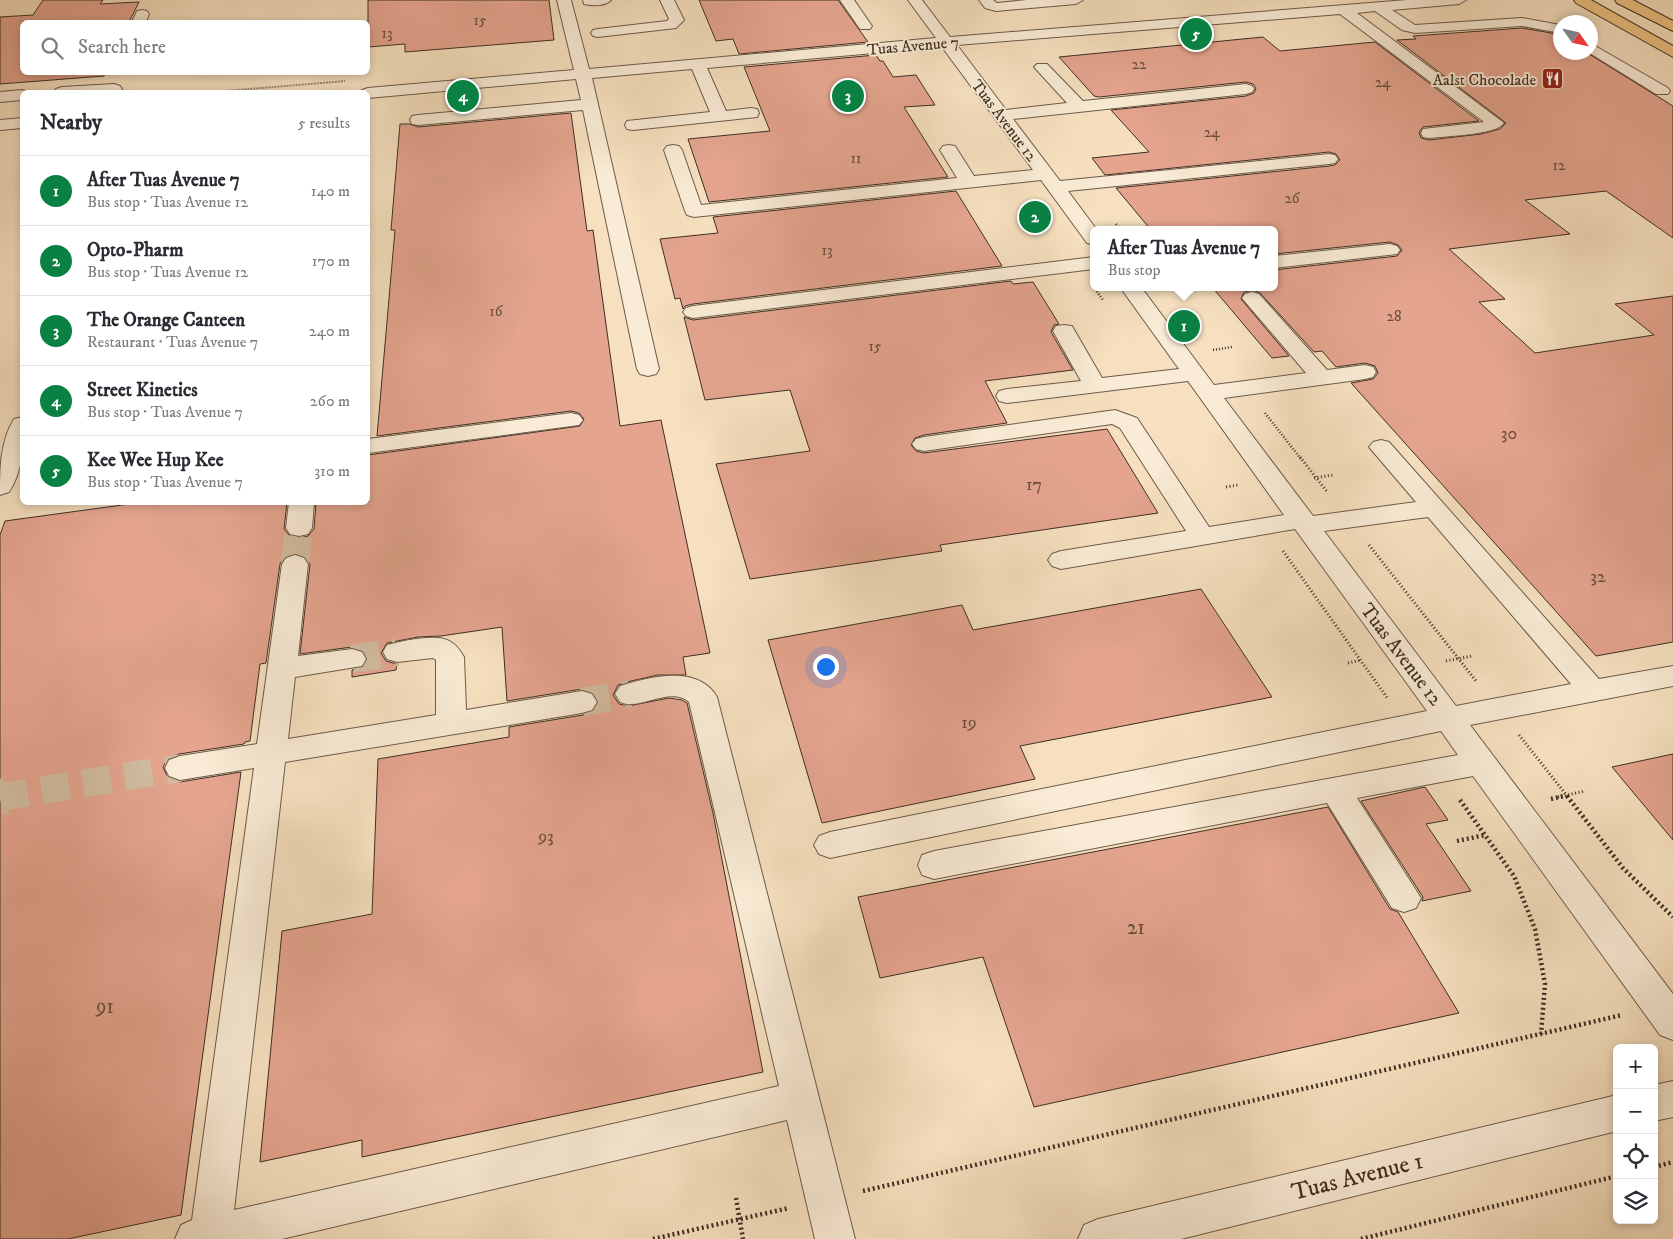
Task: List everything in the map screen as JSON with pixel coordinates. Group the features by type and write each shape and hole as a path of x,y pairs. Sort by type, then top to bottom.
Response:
{"main road":[{"path":"1581,0 1673,52"},
{"path":"1622,0 1673,27"}],"street":[{"path":"564,0 590,104 648,369"},
{"path":"589,2 604,0"},
{"path":"598,33 671,25 677,20 667,0"},
{"path":"847,0 865,26"},
{"name":"Tuas Avenue 12","path":"915,0 1090,234"},
{"path":"986,0 990,5 996,6 1076,0"},
{"name":"Tuas Avenue 7","path":"370,93 947,42 1459,0"},
{"path":"1379,7 1407,27 1415,29 1522,22 1553,28"},
{"path":"1344,10 1496,123 1490,126 1429,133"},
{"path":"1598,52 1662,91"},
{"path":"698,64 720,116"},
{"path":"1042,67 1079,107"},
{"path":"114,90 119,75"},
{"path":"1002,115 1246,89"},
{"path":"0,97 20,95"},
{"path":"418,120 590,104"},
{"path":"633,125 751,113"},
{"path":"0,125 20,123"},
{"path":"673,150 694,211 969,182 1050,181 1329,159"},
{"path":"949,150 969,182"},
{"path":"1278,262 1390,250"},
{"path":"693,312 1090,263"},
{"name":"Tuas Avenue 12","path":"1133,291 1667,1014"},
{"path":"1252,298 1321,377"},
{"path":"1064,331 1095,386"},
{"path":"1007,396 1095,386 1201,384 1245,388 1365,372"},
{"path":"924,444 1115,417 1129,423 1202,536"},
{"path":"370,446 571,420"},
{"path":"0,487 20,430"},
{"path":"1381,447 1593,691"},
{"path":"0,493 20,490"},
{"path":"299,528 302,505"},
{"path":"1061,560 1202,536 1304,523 1349,520 1434,508"},
{"path":"295,564 205,1238 801,1098"},
{"path":"397,652 439,647 450,657 451,724"},
{"path":"281,669 352,659"},
{"path":"830,845 1449,718 1673,676"},
{"path":"630,694 679,686 696,690 702,697 835,1239"},
{"path":"180,768 582,702"},
{"path":"934,865 1482,762"},
{"path":"1335,790 1404,898"},
{"path":"1658,1103 1673,1099"},
{"name":"Tuas Avenue 1","path":"1098,1239 1613,1114"}],"path":[{"path":"1209,342 1623,868 1673,917"},
{"path":"653,1239 1667,1014"},
{"path":"1658,1166 1673,1162"},
{"path":"1361,1239 1613,1177"},
{"path":"736,1198 742,1239"}],"building":[{"path":"43,0 103,0 100,4 139,2 130,20 20,20 20,75 104,76 0,84 0,17 33,15"},
{"path":"368,0 549,0 554,40 405,52 405,44 370,47 370,20 368,20"},
{"path":"699,0 838,0 868,42 739,54 733,39 716,41"},
{"path":"1522,28 1553,33 1553,60 1598,59 1673,106 1673,238 1606,191 1525,200 1570,234 1449,249 1505,299 1479,302 1535,353 1654,335 1615,304 1673,296 1673,642 1596,656 1351,383 1373,379 1378,373 1375,366 1365,363 1336,367 1322,351 1314,352 1260,293 1255,291 1278,291 1278,270 1397,256 1402,250 1398,245 1390,242 1278,254 1278,226 1148,226 1116,188 1329,166 1335,165 1340,160 1336,154 1329,152 1105,175 1092,158 1149,152 1111,110 1246,96 1254,93 1256,88 1253,84 1246,82 1099,97 1094,96 1059,57 1263,37 1280,51 1375,42 1479,121 1423,127 1419,132 1421,138 1429,140 1481,134 1500,129 1506,123 1397,40 1416,39 1413,36"},
{"path":"876,55 880,61 883,61 893,77 916,75 935,105 904,107 948,177 709,202 688,139 770,131 744,67"},
{"path":"571,113 587,231 593,230 620,426 661,420 710,653 683,657 686,675 658,675 631,681 618,685 613,695 619,704 628,706 669,698 682,700 687,703 713,813 763,1072 362,1157 362,1140 260,1162 282,931 372,914 378,759 509,737 509,727 583,715 593,712 599,703 594,693 582,689 507,701 502,627 441,636 418,637 387,643 381,653 386,661 397,664 396,670 352,677 352,670 362,668 368,660 363,650 352,647 300,654 310,564 305,556 294,553 285,556 280,564 266,663 260,664 250,741 244,744 179,754 168,758 163,767 168,778 180,782 241,772 181,1215 68,1239 0,1239 0,535 5,521 122,505 287,505 284,529 290,536 299,538 308,536 314,529 316,505 370,505 370,455 580,426 584,419 579,413 571,411 377,436 395,230 391,230 400,124 410,124 418,127"},
{"path":"956,191 1002,266 693,304 685,306 683,309 680,298 675,299 660,239 718,233 713,217"},
{"path":"1011,281 1013,284 1033,282 1059,324 1054,325 1051,332 1073,370 985,381 1007,423 924,435 915,438 911,445 916,451 924,453 1107,429 1158,513 940,545 942,551 750,579 716,464 810,451 790,390 705,400 684,317 693,320"},
{"path":"1215,291 1248,291 1244,292 1241,299 1289,356 1272,358"},
{"path":"1201,589 1272,697 1020,746 1035,779 822,823 768,640 962,605 973,630"},
{"path":"1673,754 1673,840 1612,767"},
{"path":"1425,787 1448,820 1426,824 1471,891 1422,901 1423,897 1361,801"},
{"path":"1328,807 1390,909 1398,912 1459,1013 1034,1107 983,957 880,978 858,897"}],"tunnel":[{"path":"295,564 299,528"},
{"path":"352,659 397,652"},
{"path":"582,702 630,694"},
{"path":"6,796 0,797 180,768"}],"place":[{"name":"Kee Wee Hup Kee","path":"1196,34"},
{"name":"Aalst Chocolade","path":"1552,79"},
{"name":"Street Kinetics","path":"463,96"},
{"name":"The Orange Canteen","path":"848,96"},
{"name":"Opto-Pharm","path":"1035,217"},
{"name":"After Tuas Avenue 7","path":"1184,326"}]}
